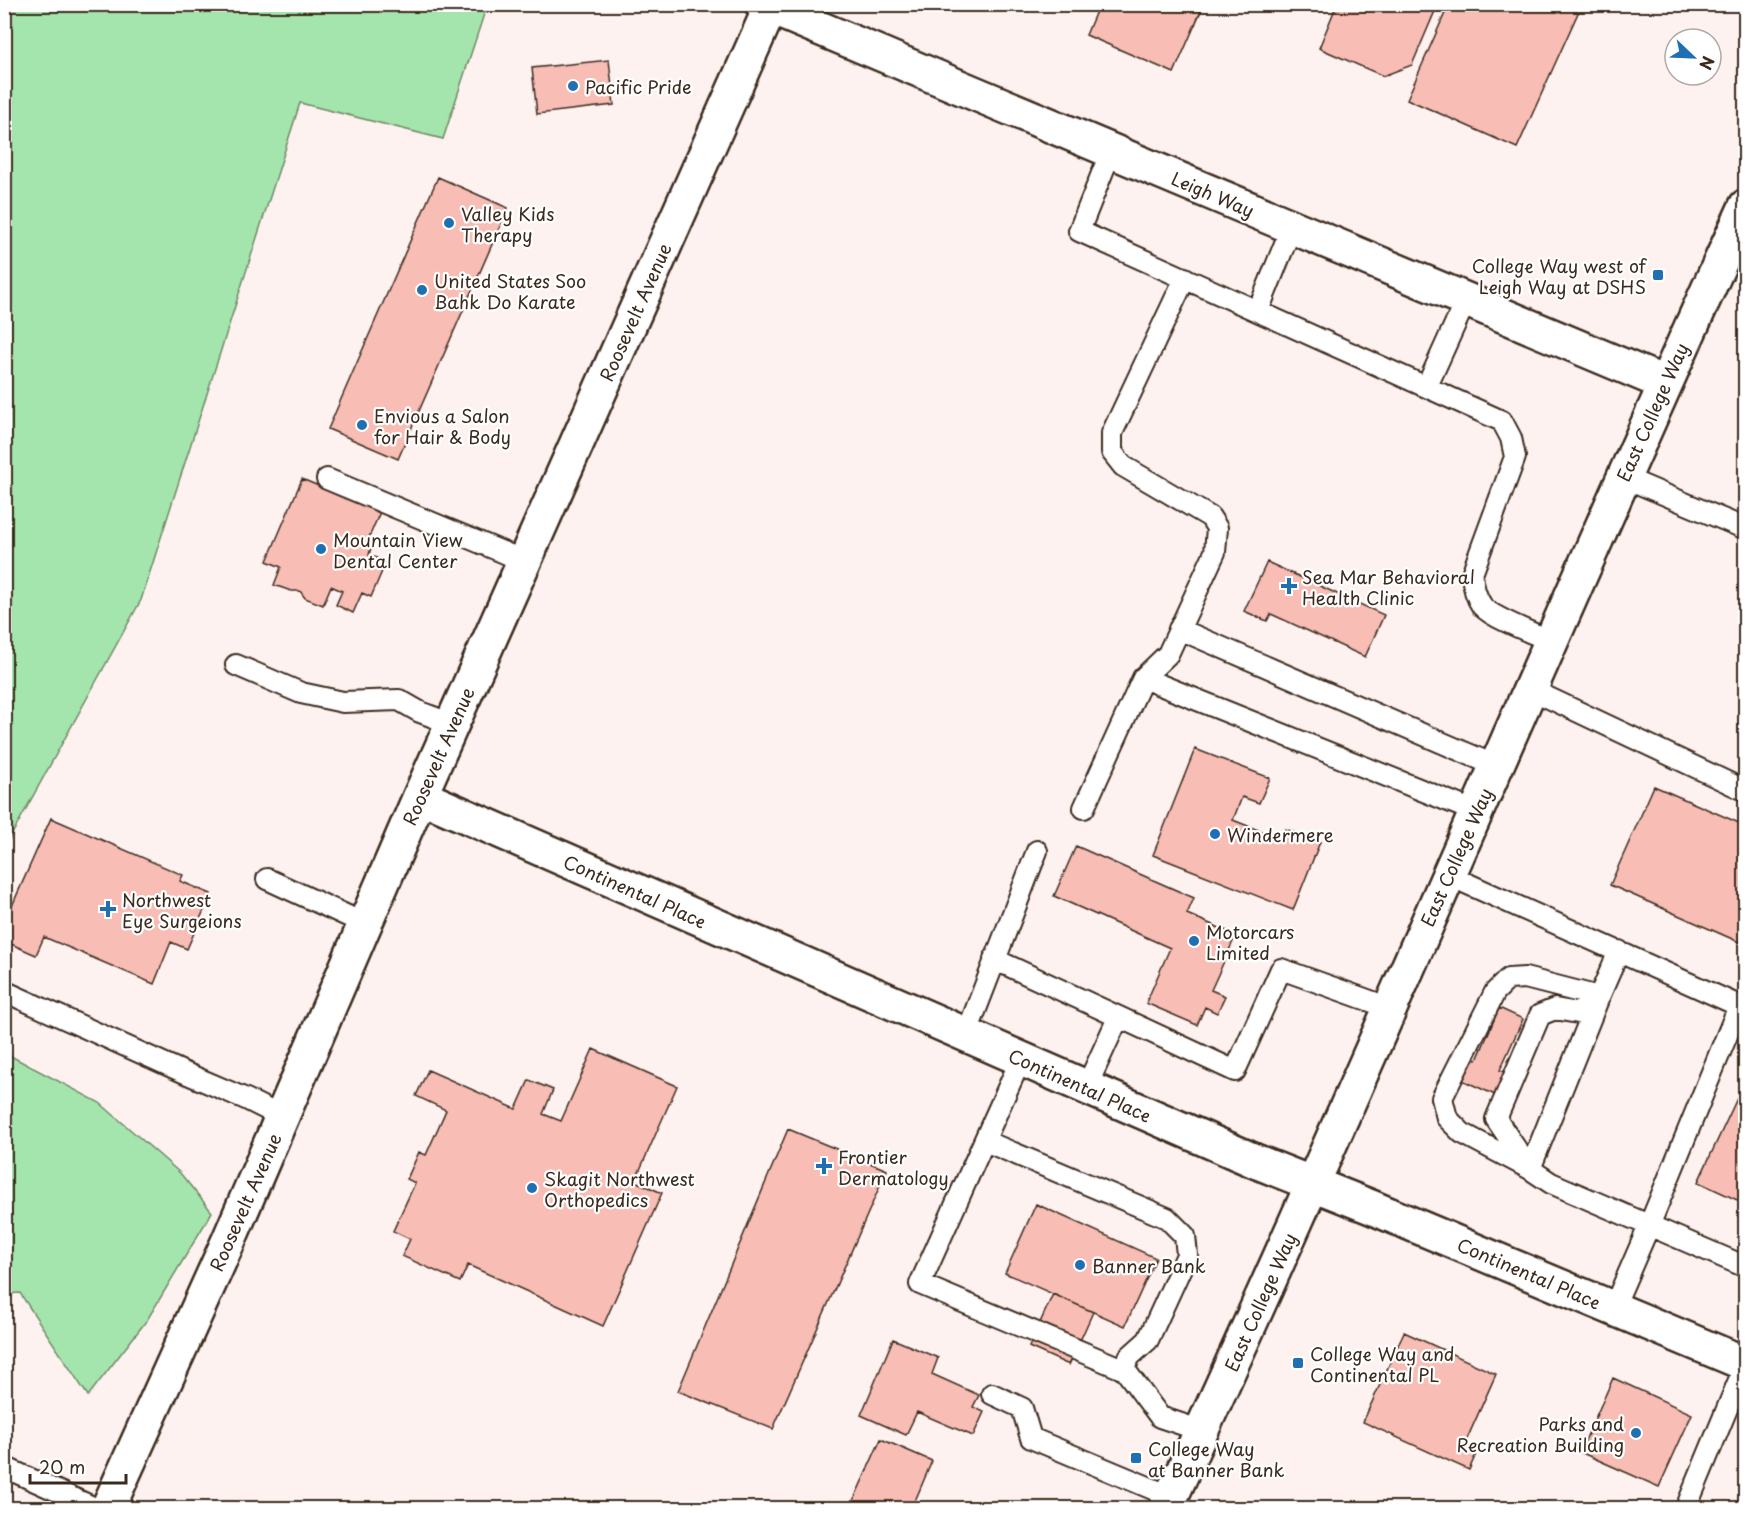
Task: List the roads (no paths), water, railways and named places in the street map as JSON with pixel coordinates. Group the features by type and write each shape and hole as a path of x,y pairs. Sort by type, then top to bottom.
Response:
{"street":[{"name":"Leigh Way","path":"768,6 1664,383"},
{"name":"Roosevelt Avenue","path":"108,1509 228,1242 420,796 768,6"},
{"name":"East College Way","path":"1169,1503 1314,1185 1664,383 1746,206"},
{"name":"Continental Place","path":"420,796 1086,1088 1745,1363"}],"lane":[{"path":"1111,151 1079,231 1502,421 1511,438 1515,457 1472,574 1474,592 1483,608 1551,641"},
{"path":"1258,311 1292,226"},
{"path":"1084,808 1143,678 1168,654 1215,552 1217,528 1210,517 1123,466 1112,452 1112,433 1185,278"},
{"path":"1426,386 1466,300"},
{"path":"1623,477 1746,529"},
{"path":"327,479 524,561"},
{"path":"1179,629 1496,766"},
{"path":"236,665 301,693 343,702 399,700 420,712 452,724"},
{"path":"1143,678 1476,812"},
{"path":"1530,689 1746,791"},
{"path":"966,1035 1037,851"},
{"path":"1448,875 1742,1008 1613,1309"},
{"path":"267,879 365,924"},
{"path":"1530,1169 1619,951"},
{"path":"994,959 1235,1071 1281,969 1390,1008"},
{"path":"1599,997 1525,978 1508,979 1495,992 1442,1098 1447,1118 1462,1133 1530,1169 1551,1183 1746,1267"},
{"path":"6,992 282,1117"},
{"path":"1530,1169 1496,1119 1540,1015 1555,1009 1578,1013 1599,997"},
{"path":"1086,1088 1118,1018"},
{"path":"1021,1059 920,1284 1125,1371 1160,1417 1202,1431"},
{"path":"985,1141 1167,1218 1185,1236 1187,1256 1148,1340 1129,1357 1125,1371"},
{"path":"1686,1509 1745,1363"},
{"path":"992,1394 1022,1408 1031,1438 1169,1503"},
{"path":"4,1467 95,1509"}],"place":[{"name":"Pacific Pride","path":"573,86"},
{"name":"Valley Kids Therapy","path":"449,223"},
{"name":"College Way west of Leigh Way at DSHS","path":"1658,275"},
{"name":"United States Soo Bahk Do Karate","path":"422,290"},
{"name":"Envious a Salon for Hair & Body","path":"362,425"},
{"name":"Mountain View Dental Center","path":"321,549"},
{"name":"Sea Mar Behavioral Health Clinic","path":"1289,586"},
{"name":"Windermere","path":"1215,834"},
{"name":"Northwest Eye Surgeions","path":"108,909"},
{"name":"Motorcars Limited","path":"1194,941"},
{"name":"Frontier Dermatology","path":"824,1166"},
{"name":"Skagit Northwest Orthopedics","path":"532,1188"},
{"name":"Banner Bank","path":"1080,1265"},
{"name":"College Way and Continental PL","path":"1298,1363"},
{"name":"Parks and Recreation Building","path":"1636,1433"},
{"name":"College Way at Banner Bank","path":"1136,1458"}]}
